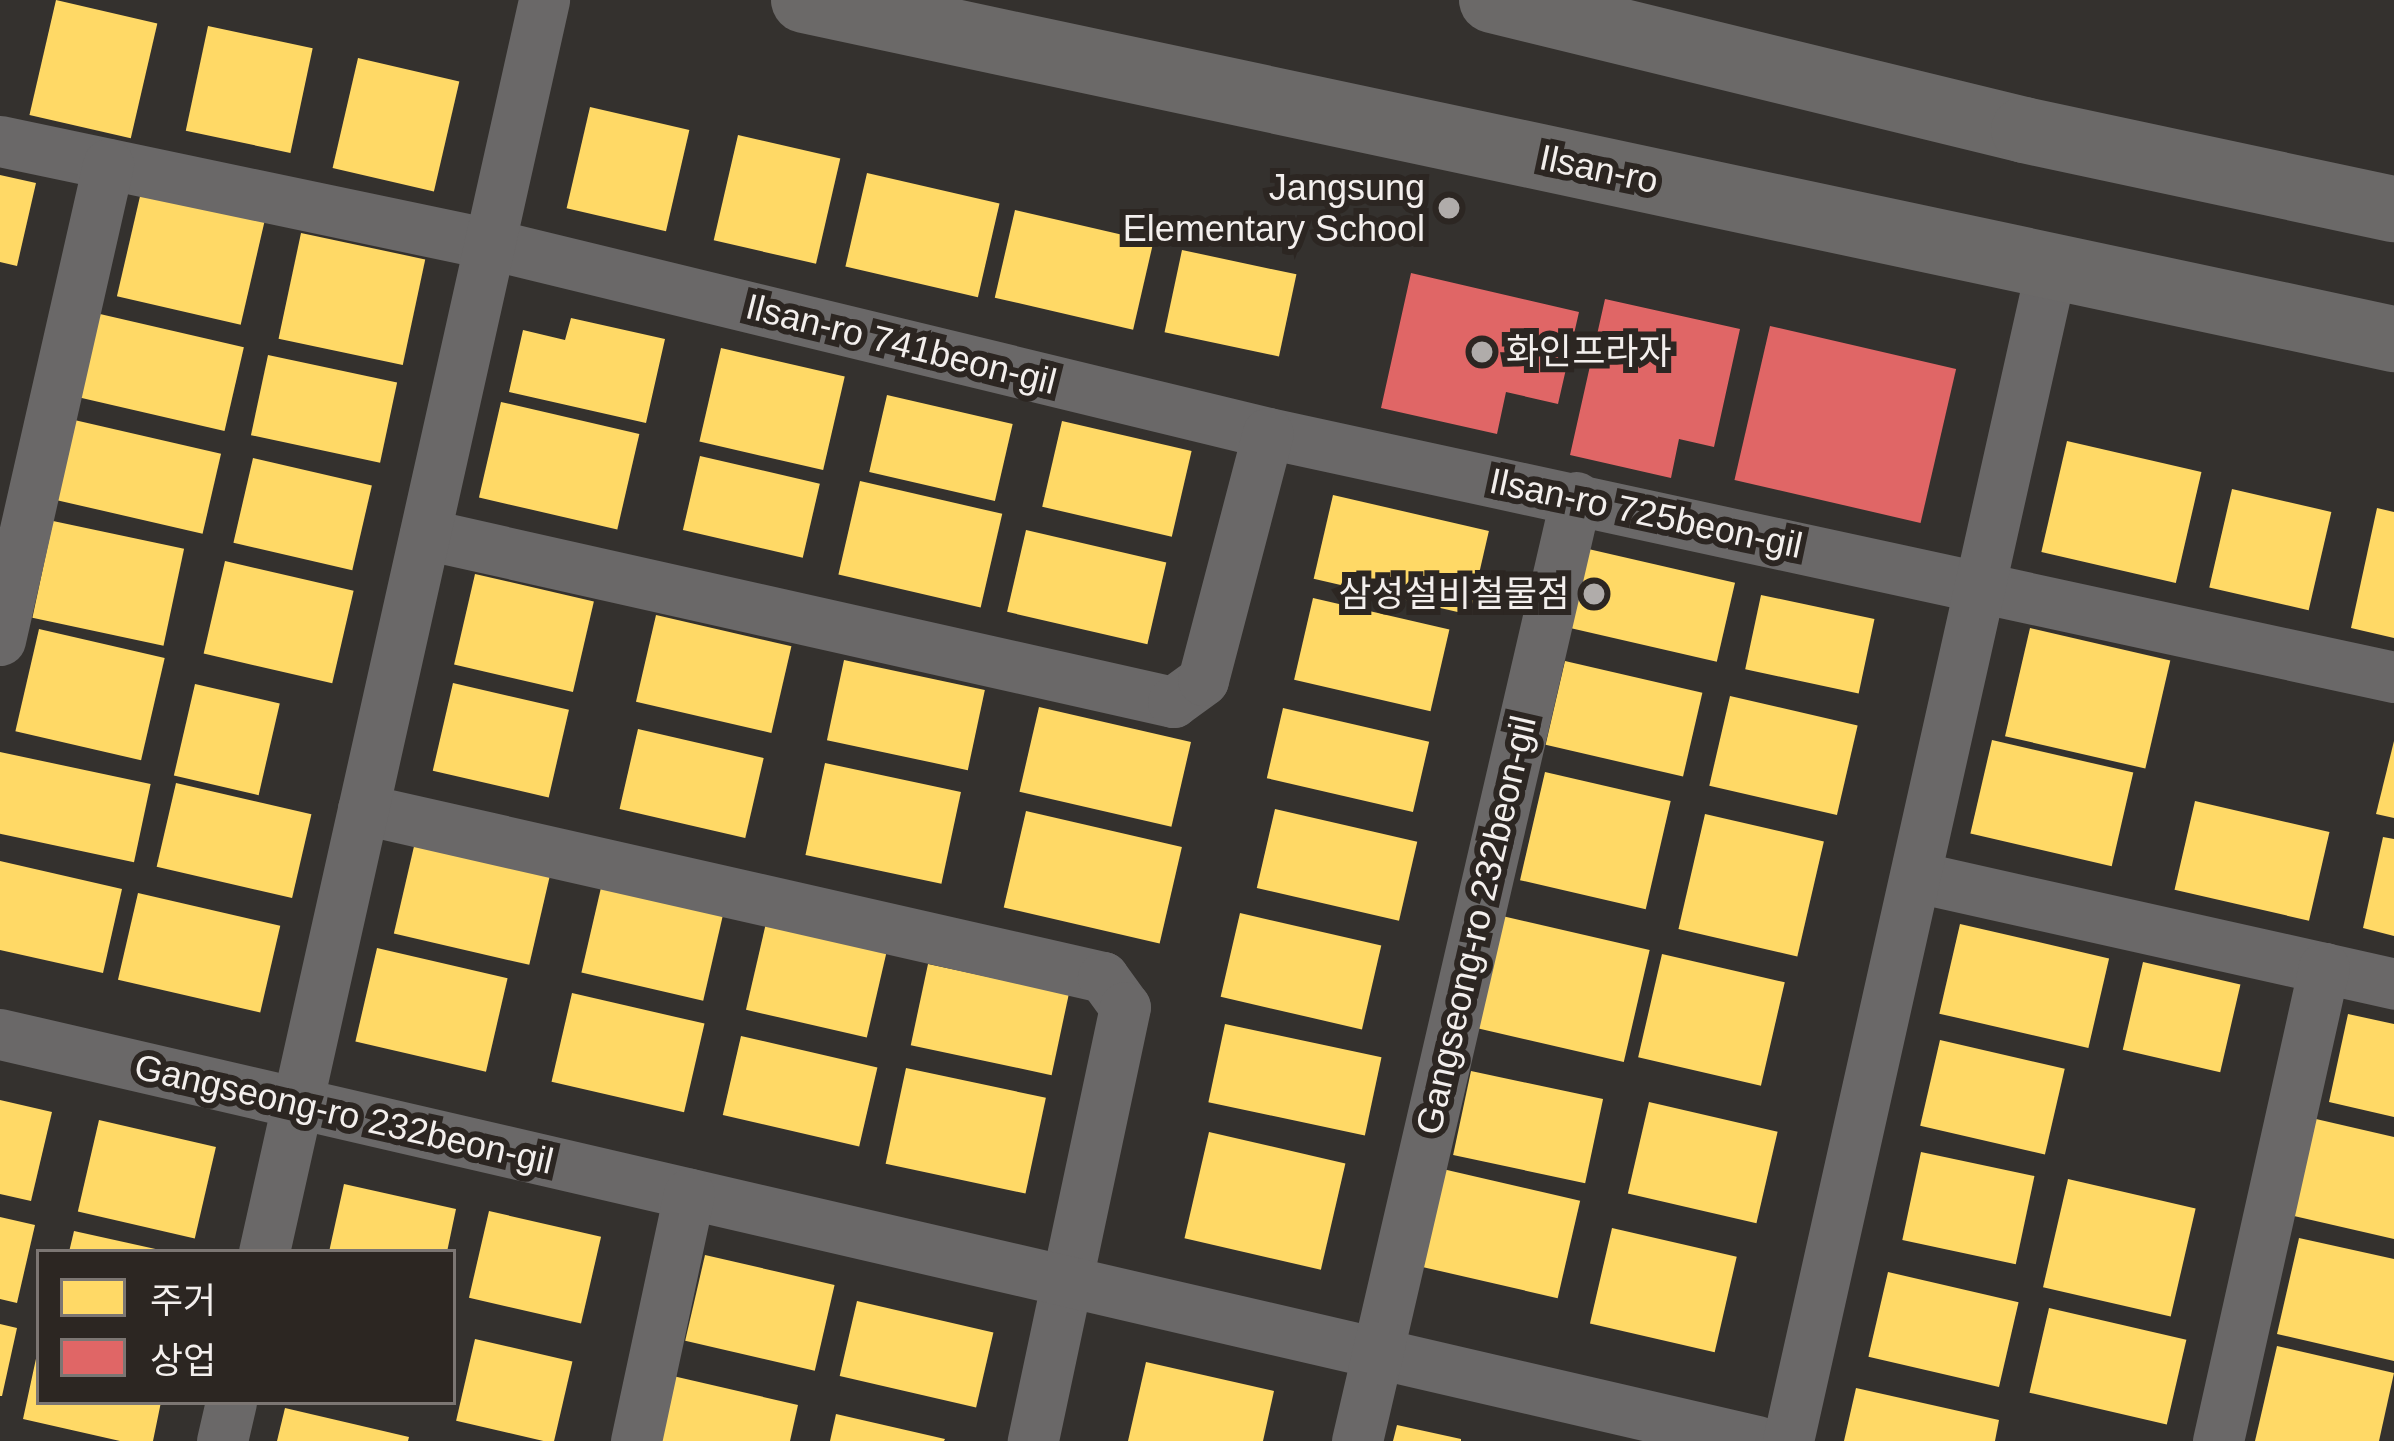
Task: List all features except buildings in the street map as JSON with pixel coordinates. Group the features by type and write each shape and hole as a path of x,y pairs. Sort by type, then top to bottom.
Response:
{"main road":[{"name":"Ilsan-ro","path":"804,0 2394,339"},
{"path":"1492,0 2024,130 2394,209"}],"street":[{"path":"266,1249 544,0"},
{"name":"Ilsan-ro 741beon-gil","path":"0,141 490,244 1291,438"},
{"path":"0,640 108,164"},
{"path":"1788,1441 2051,268"},
{"path":"424,534 1173,702 1202,680 1291,438"},
{"name":"Ilsan-ro 725beon-gil","path":"1291,438 2394,677"},
{"name":"Gangseong-ro 232beon-gil","path":"1357,1441 1576,497"},
{"path":"363,809 1103,977 1125,1007 1033,1441"},
{"path":"1917,877 2394,984"},
{"path":"2218,1441 2324,968"},
{"name":"Gangseong-ro 232beon-gil","path":"0,1034 1758,1441"},
{"path":"636,1441 689,1193"},
{"path":"222,1441 230,1405"}],"place":[{"name":"Jangsung Elementary School","path":"1449,208"},
{"name":"화인프라자","path":"1482,352"},
{"name":"삼성설비철물점","path":"1594,594"}]}
